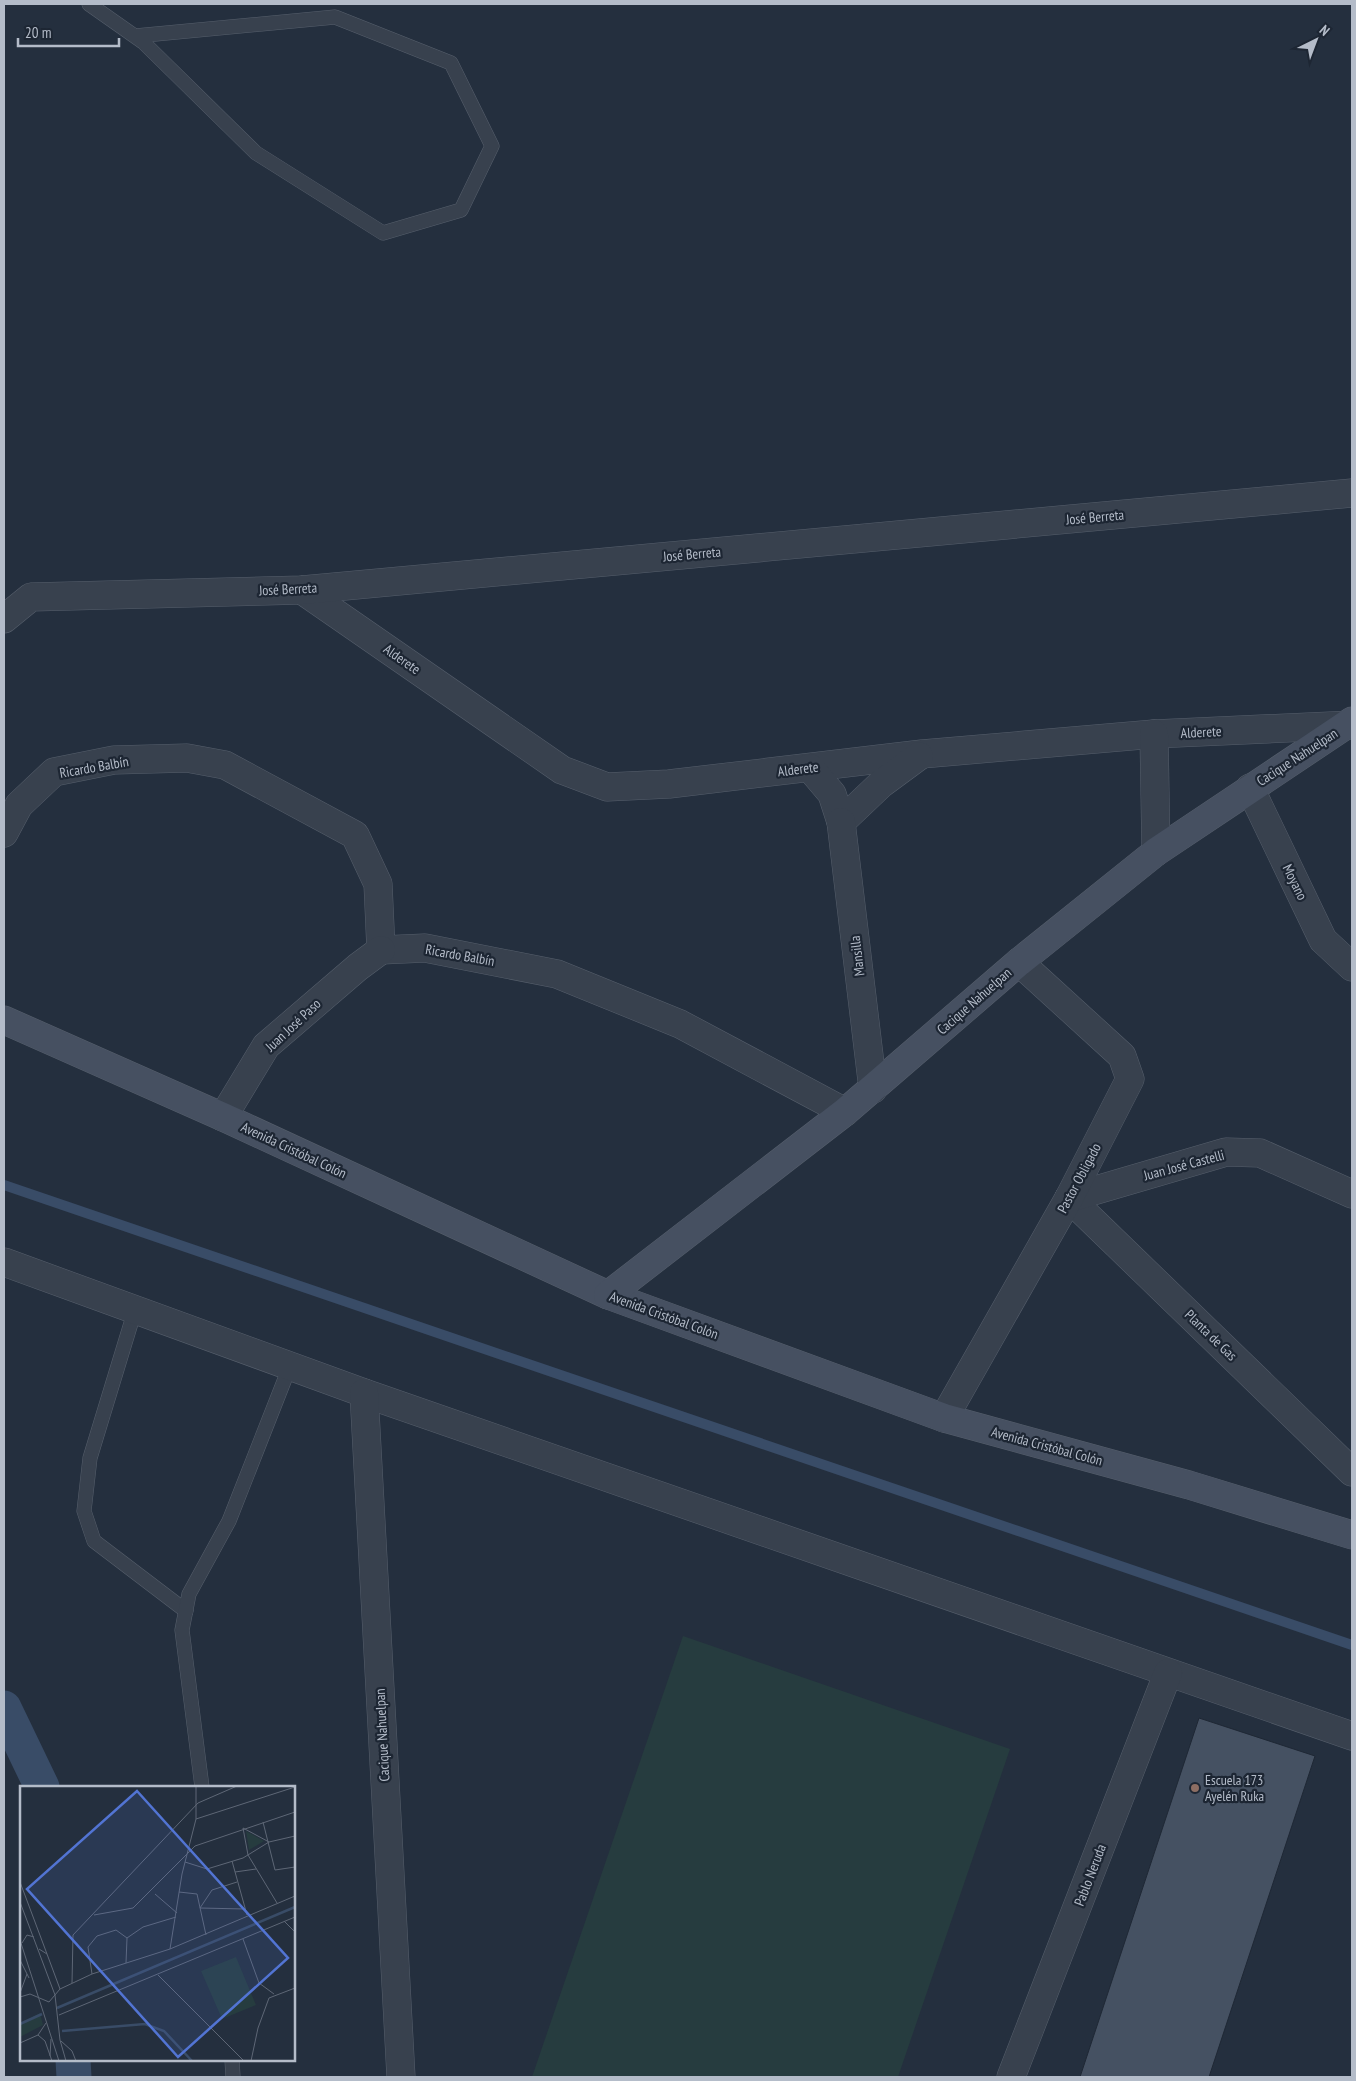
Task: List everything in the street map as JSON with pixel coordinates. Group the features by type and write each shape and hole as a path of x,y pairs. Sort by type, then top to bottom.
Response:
{"street":[{"name":"José Berreta","path":"4,619 30,596 302,590 1352,494"},
{"name":"Alderete","path":"302,590 562,770 608,787 669,784 922,754 1154,734 1351,724"},
{"name":"Cacique Nahuelpan","path":"608,1295 846,1112 1019,962 1156,852 1250,788 1351,724"},
{"path":"1154,734 1156,852"},
{"path":"841,822 881,784 922,754"},
{"name":"Ricardo Balbín","path":"4,833 19,805 54,772 114,760 188,758 225,765 354,835 378,884 381,950 425,948 557,974 680,1024 846,1112"},
{"name":"Mansilla","path":"810,768 832,794 841,822 873,1089"},
{"name":"Moyano","path":"1250,788 1323,940 1352,967"},
{"name":"Juan José Paso","path":"223,1116 266,1046 358,967 381,950"},
{"name":"Pastor Obligado","path":"944,1418 1069,1198 1130,1079 1122,1056 1019,962"},
{"name":"Avenida Cristóbal Colón","path":"4,1020 223,1116 608,1295 944,1418 1350,1529"},
{"name":"Juan José Castelli","path":"1069,1198 1226,1152 1260,1153 1352,1194"},
{"name":"Planta de Gas","path":"1069,1198 1352,1472"},
{"path":"4,1262 364,1393 1352,1736"},
{"name":"Cacique Nahuelpan","path":"364,1393 401,2077"},
{"name":"Pablo Neruda","path":"1011,2077 1168,1672"}],"lane":[{"path":"89,4 134,36 143,42 256,153 383,232 461,210 492,146 451,63 335,17 134,36"},
{"path":"134,1310 90,1458 84,1511 94,1541 186,1611"},
{"path":"202,1786 182,1630 189,1594 229,1521 290,1366"},
{"path":"232,2061 233,2077"}],"green space":[{"path":"683,1636 1010,1749 898,2077 532,2077"}],"building":[{"path":"1199,1718 1315,1756 1209,2077 1080,2077"}],"waterway":[{"path":"4,1185 1352,1645"},
{"path":"4,1708 42,1786"},
{"path":"73,2061 74,2077"}],"place":[{"name":"Escuela 173 Ayelén Ruka","path":"1195,1788"}]}
